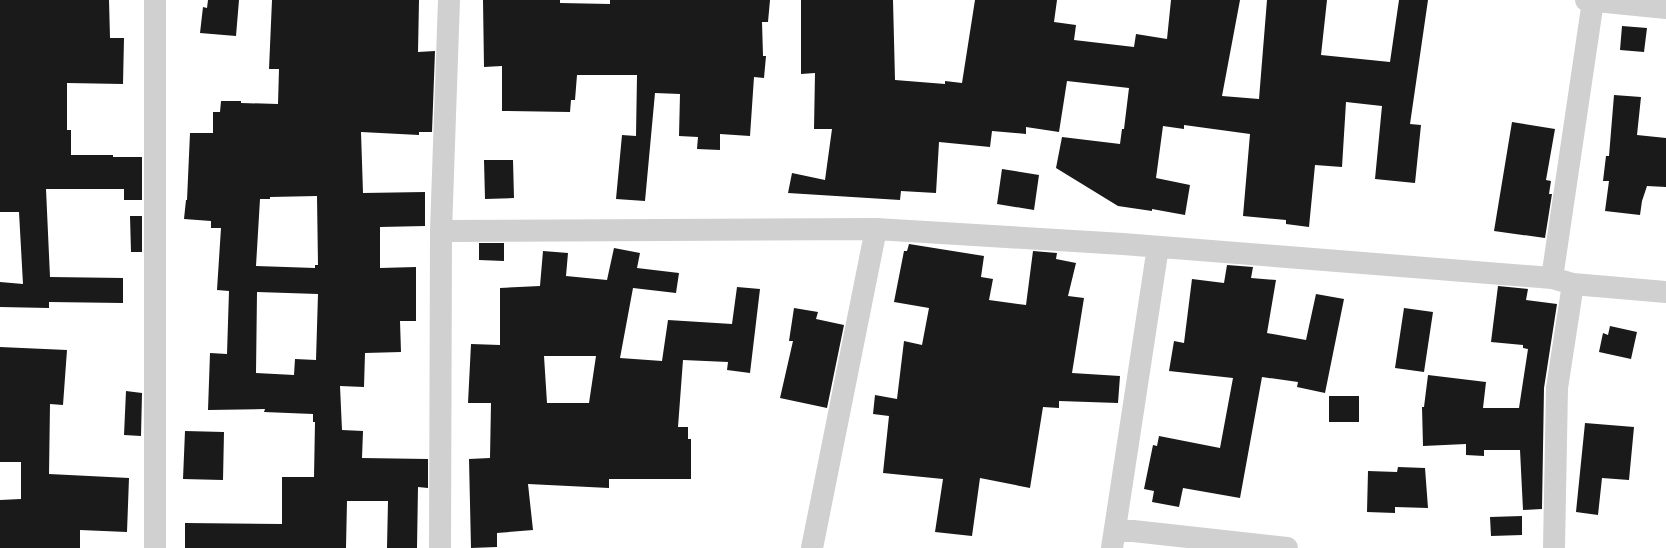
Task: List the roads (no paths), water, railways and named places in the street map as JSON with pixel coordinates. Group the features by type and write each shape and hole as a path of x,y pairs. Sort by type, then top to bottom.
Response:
{"street":[{"path":"155,0 155,548"},
{"path":"440,548 441,231 449,0"},
{"path":"1552,278 1589,1 1634,3 1666,8"},
{"path":"441,231 876,229 1158,247 1552,278 1573,284 1666,292"},
{"path":"812,548 876,229"},
{"path":"1158,247 1114,538 1287,548"},
{"path":"1554,548 1557,388 1573,284"}]}
